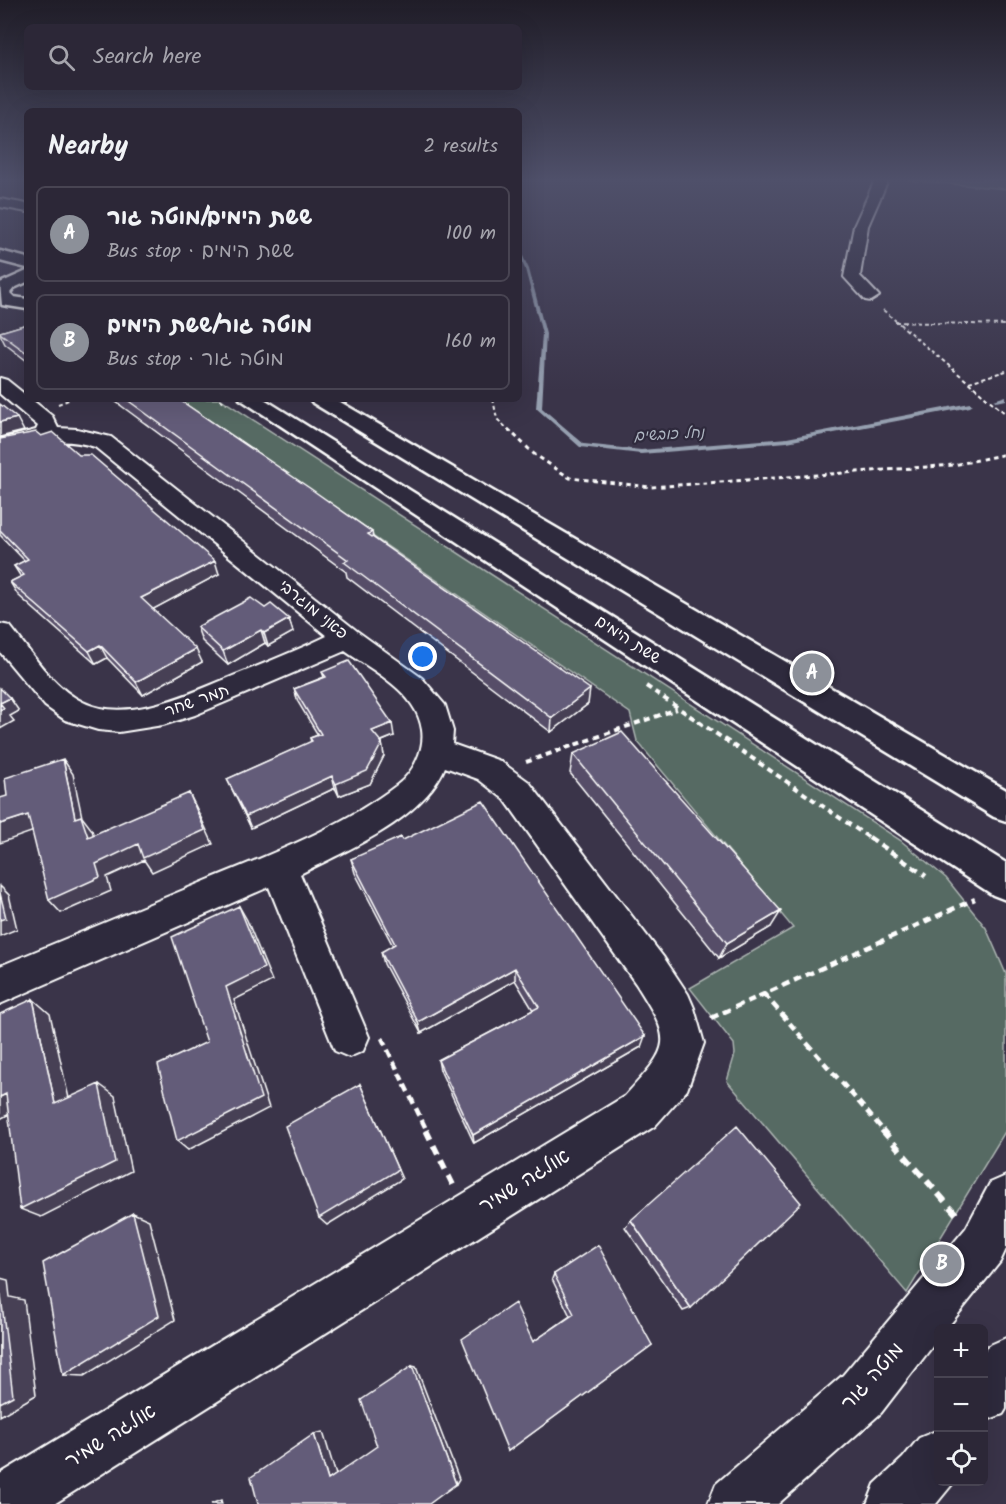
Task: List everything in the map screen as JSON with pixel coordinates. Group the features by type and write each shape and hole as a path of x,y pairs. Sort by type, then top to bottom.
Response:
{"main road":[{"path":"0,256 24,262"},
{"path":"24,278 3,290 24,302"},
{"name":"ששת הימים","path":"255,402 956,849 1002,894"},
{"path":"325,402 1006,807"},
{"path":"932,764 1006,788"}],"street":[{"path":"857,250 852,277 871,296"},
{"path":"0,384 45,420 48,426 46,434"},
{"name":"פאני מוגרבי","path":"0,446 46,434 87,436 103,442 347,638 412,685 430,705 438,731 436,753 425,777 410,794 349,833 279,867 0,985"},
{"name":"תמר שחר","path":"0,633 52,694 74,711 103,720 136,719 170,713 321,652 347,638"},
{"name":"אולגה שמיר","path":"3,1504 640,1111 672,1076 684,1043 674,1008 650,971 517,791 496,772 476,761 436,753"},
{"path":"279,867 349,1036"},
{"name":"מוטה גור","path":"736,1504 862,1394 984,1245 1006,1199"},
{"path":"988,1389 1006,1364"},
{"path":"895,1504 923,1478 934,1464"}],"path":[{"path":"871,296 894,322 1006,414"},
{"path":"894,322 937,325 1006,325"},
{"path":"968,382 1006,371"},
{"path":"493,402 497,419 534,454 570,478 651,487 954,465 1006,454"},
{"path":"496,772 715,696"},
{"path":"680,1031 1002,894"},
{"path":"764,994 984,1245"},
{"path":"349,1036 374,1021 468,1216"}],"green space":[{"path":"177,402 226,402 900,840 946,878 986,928 1006,974 1006,1130 907,1293 727,1081 735,1054 734,1044 690,988 793,928 637,741 630,713"}],"building":[{"path":"24,325 24,351 0,333"},
{"path":"130,402 182,402 311,489 372,532 368,534 590,689 552,718 344,562 348,560"},
{"path":"0,404 17,418 0,422"},
{"path":"36,432 41,436 53,432 79,455 91,455 215,561 141,598 196,649 136,682 100,645 89,651 10,582 24,575 14,566 28,559 0,530 0,439"},
{"path":"251,598 265,608 271,604 289,619 264,633 261,630 223,651 197,627"},
{"path":"349,661 392,723 372,731 382,743 367,771 336,784 332,776 246,816 227,779 312,741 310,738 321,734 294,689 326,677 322,672"},
{"path":"0,688 10,698 0,703"},
{"path":"622,732 781,911 727,943 573,754"},
{"path":"63,759 75,818 81,816 88,837 189,793 205,830 143,858 138,844 96,864 100,877 49,900 28,815 0,824 0,798 7,796 5,778"},
{"path":"483,801 645,1036 473,1135 438,1060 539,1007 515,968 418,1022 381,952 395,944 351,859 401,837 403,840"},
{"path":"0,893 6,918 0,920"},
{"path":"239,906 264,968 226,987 261,1098 177,1141 158,1065 207,1042 172,937"},
{"path":"33,999 55,1104 99,1084 115,1162 20,1209 6,1094 0,1097 0,1014"},
{"path":"360,1084 398,1170 319,1218 285,1126"},
{"path":"737,1126 801,1203 691,1308 631,1220"},
{"path":"133,1213 159,1316 63,1375 43,1263"},
{"path":"598,1245 652,1345 508,1451 462,1339 515,1303 533,1342 574,1314 554,1274"},
{"path":"0,1297 13,1396 0,1403"},
{"path":"412,1366 456,1484 429,1504 258,1504 251,1477 314,1434 328,1480 377,1446 361,1400"}],"waterway":[{"name":"נחל כובשים","path":"522,258 527,269 544,334 539,408 582,446 641,452 787,440 970,405"},
{"name":"נחל כובשים","path":"997,400 1006,398"}],"place":[{"name":"ששת הימים/מוטה גור","path":"812,673"},
{"name":"מוטה גור/ששת הימים","path":"942,1264"}]}
